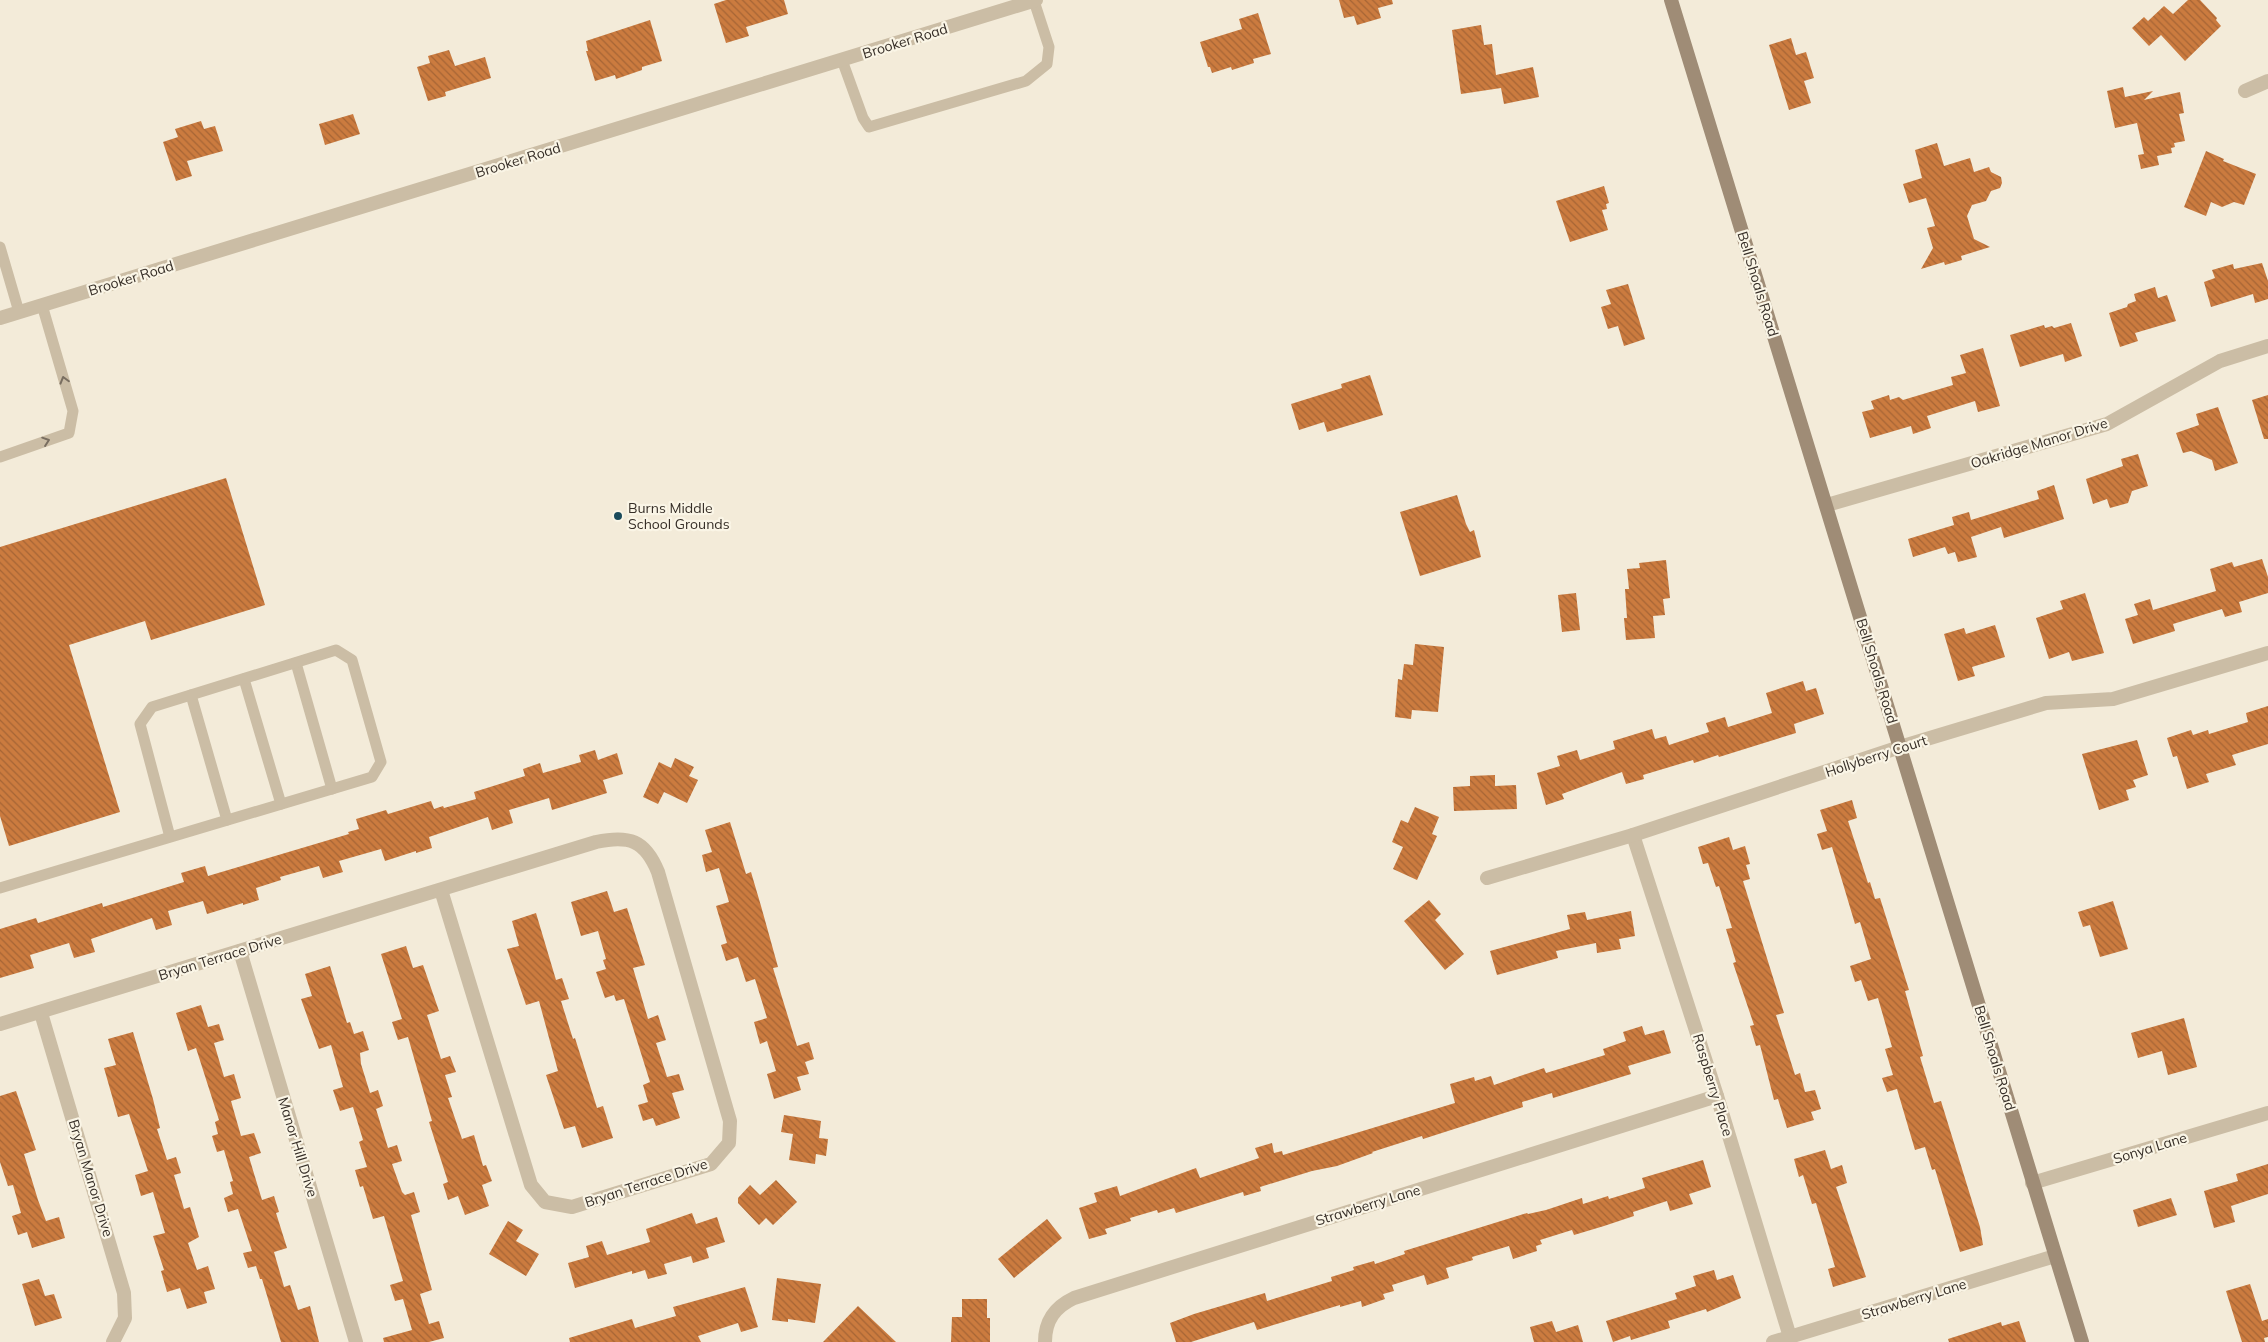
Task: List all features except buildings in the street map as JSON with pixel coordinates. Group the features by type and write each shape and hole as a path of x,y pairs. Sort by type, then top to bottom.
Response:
{"main road":[{"name":"Bell Shoals Road","path":"1671,0 1827,505 2054,1256 2082,1342"}],"street":[{"name":"Brooker Road","path":"0,318 1035,0"},
{"path":"2245,91 2268,81"},
{"name":"Oakridge Manor Drive","path":"1827,505 2107,424 2220,361 2268,346"},
{"name":"Hollyberry Court","path":"1487,878 1632,835 1900,747 2046,703 2122,697 2268,652"},
{"name":"Raspberry Place","path":"1632,835 1716,1096 1790,1337"},
{"name":"Bryan Terrace Drive","path":"0,1024 596,842 624,838 645,848 658,872 730,1121 728,1143 711,1164 572,1207 545,1202 531,1185 441,890"},
{"name":"Manor Hill Drive","path":"240,951 356,1342"},
{"name":"Bryan Manor Drive","path":"41,1013 124,1293 126,1318 113,1342"},
{"name":"Strawberry Lane","path":"1045,1342 1046,1326 1056,1308 1074,1298 1716,1096"},
{"name":"Sonya Lane","path":"2032,1183 2268,1113"},
{"name":"Strawberry Lane","path":"1773,1342 2054,1256"}],"lane":[{"path":"842,60 868,127 1026,81 1047,64 1049,47 1035,0"},
{"path":"0,247 19,312"},
{"path":"0,457 69,433 73,410 42,305"},
{"path":"0,888 372,777 381,762 352,660 336,650 152,708 140,724 170,837"},
{"path":"296,663 332,788"},
{"path":"244,679 281,804"},
{"path":"191,695 227,820"}],"place":[{"name":"Burns Middle School Grounds","path":"618,516"}]}
